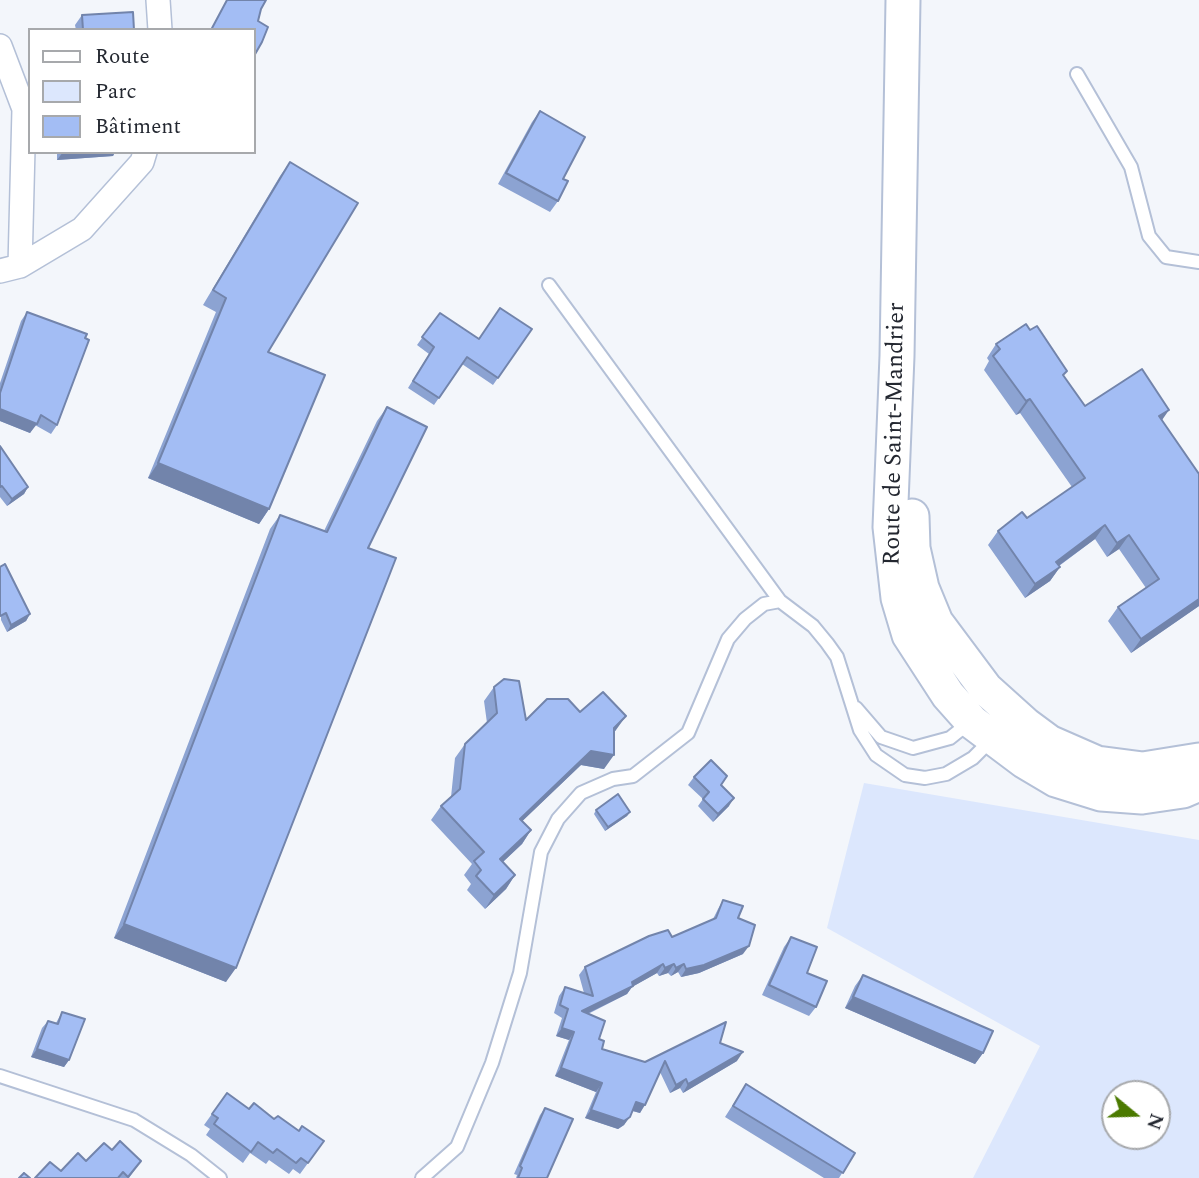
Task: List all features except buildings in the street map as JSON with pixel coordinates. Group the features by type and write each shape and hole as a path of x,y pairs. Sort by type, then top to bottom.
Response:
{"main road":[{"name":"Route de Saint-Mandrier","path":"903,0 897,356 890,527 892,564 909,635 948,695 990,717 1097,763 1143,769 1199,760"},
{"name":"Route de Saint-Mandrier","path":"918,0 913,548 922,587 936,622 990,717 1056,780 1101,794 1142,797 1182,791 1199,784"}],"street":[{"path":"158,0 160,28"},
{"path":"0,46 24,109 10,268"},
{"path":"10,268 82,229 142,162 144,154"}],"lane":[{"path":"1077,74 1131,167 1149,236 1166,257 1199,262"},
{"path":"549,285 780,601 813,626 837,657 860,730 876,755 905,775 925,778 946,774 973,758 990,717"},
{"path":"422,1178 457,1147 492,1063 520,973 541,852 558,818 581,793 612,779 633,776 688,733 728,639 745,619 764,604 780,601"},
{"path":"849,700 881,737 913,748 950,738 990,717"},
{"path":"0,1076 134,1120 191,1154 220,1178"}],"green space":[{"path":"864,783 1199,840 1199,1178 973,1178 1040,1046 827,928"}]}
